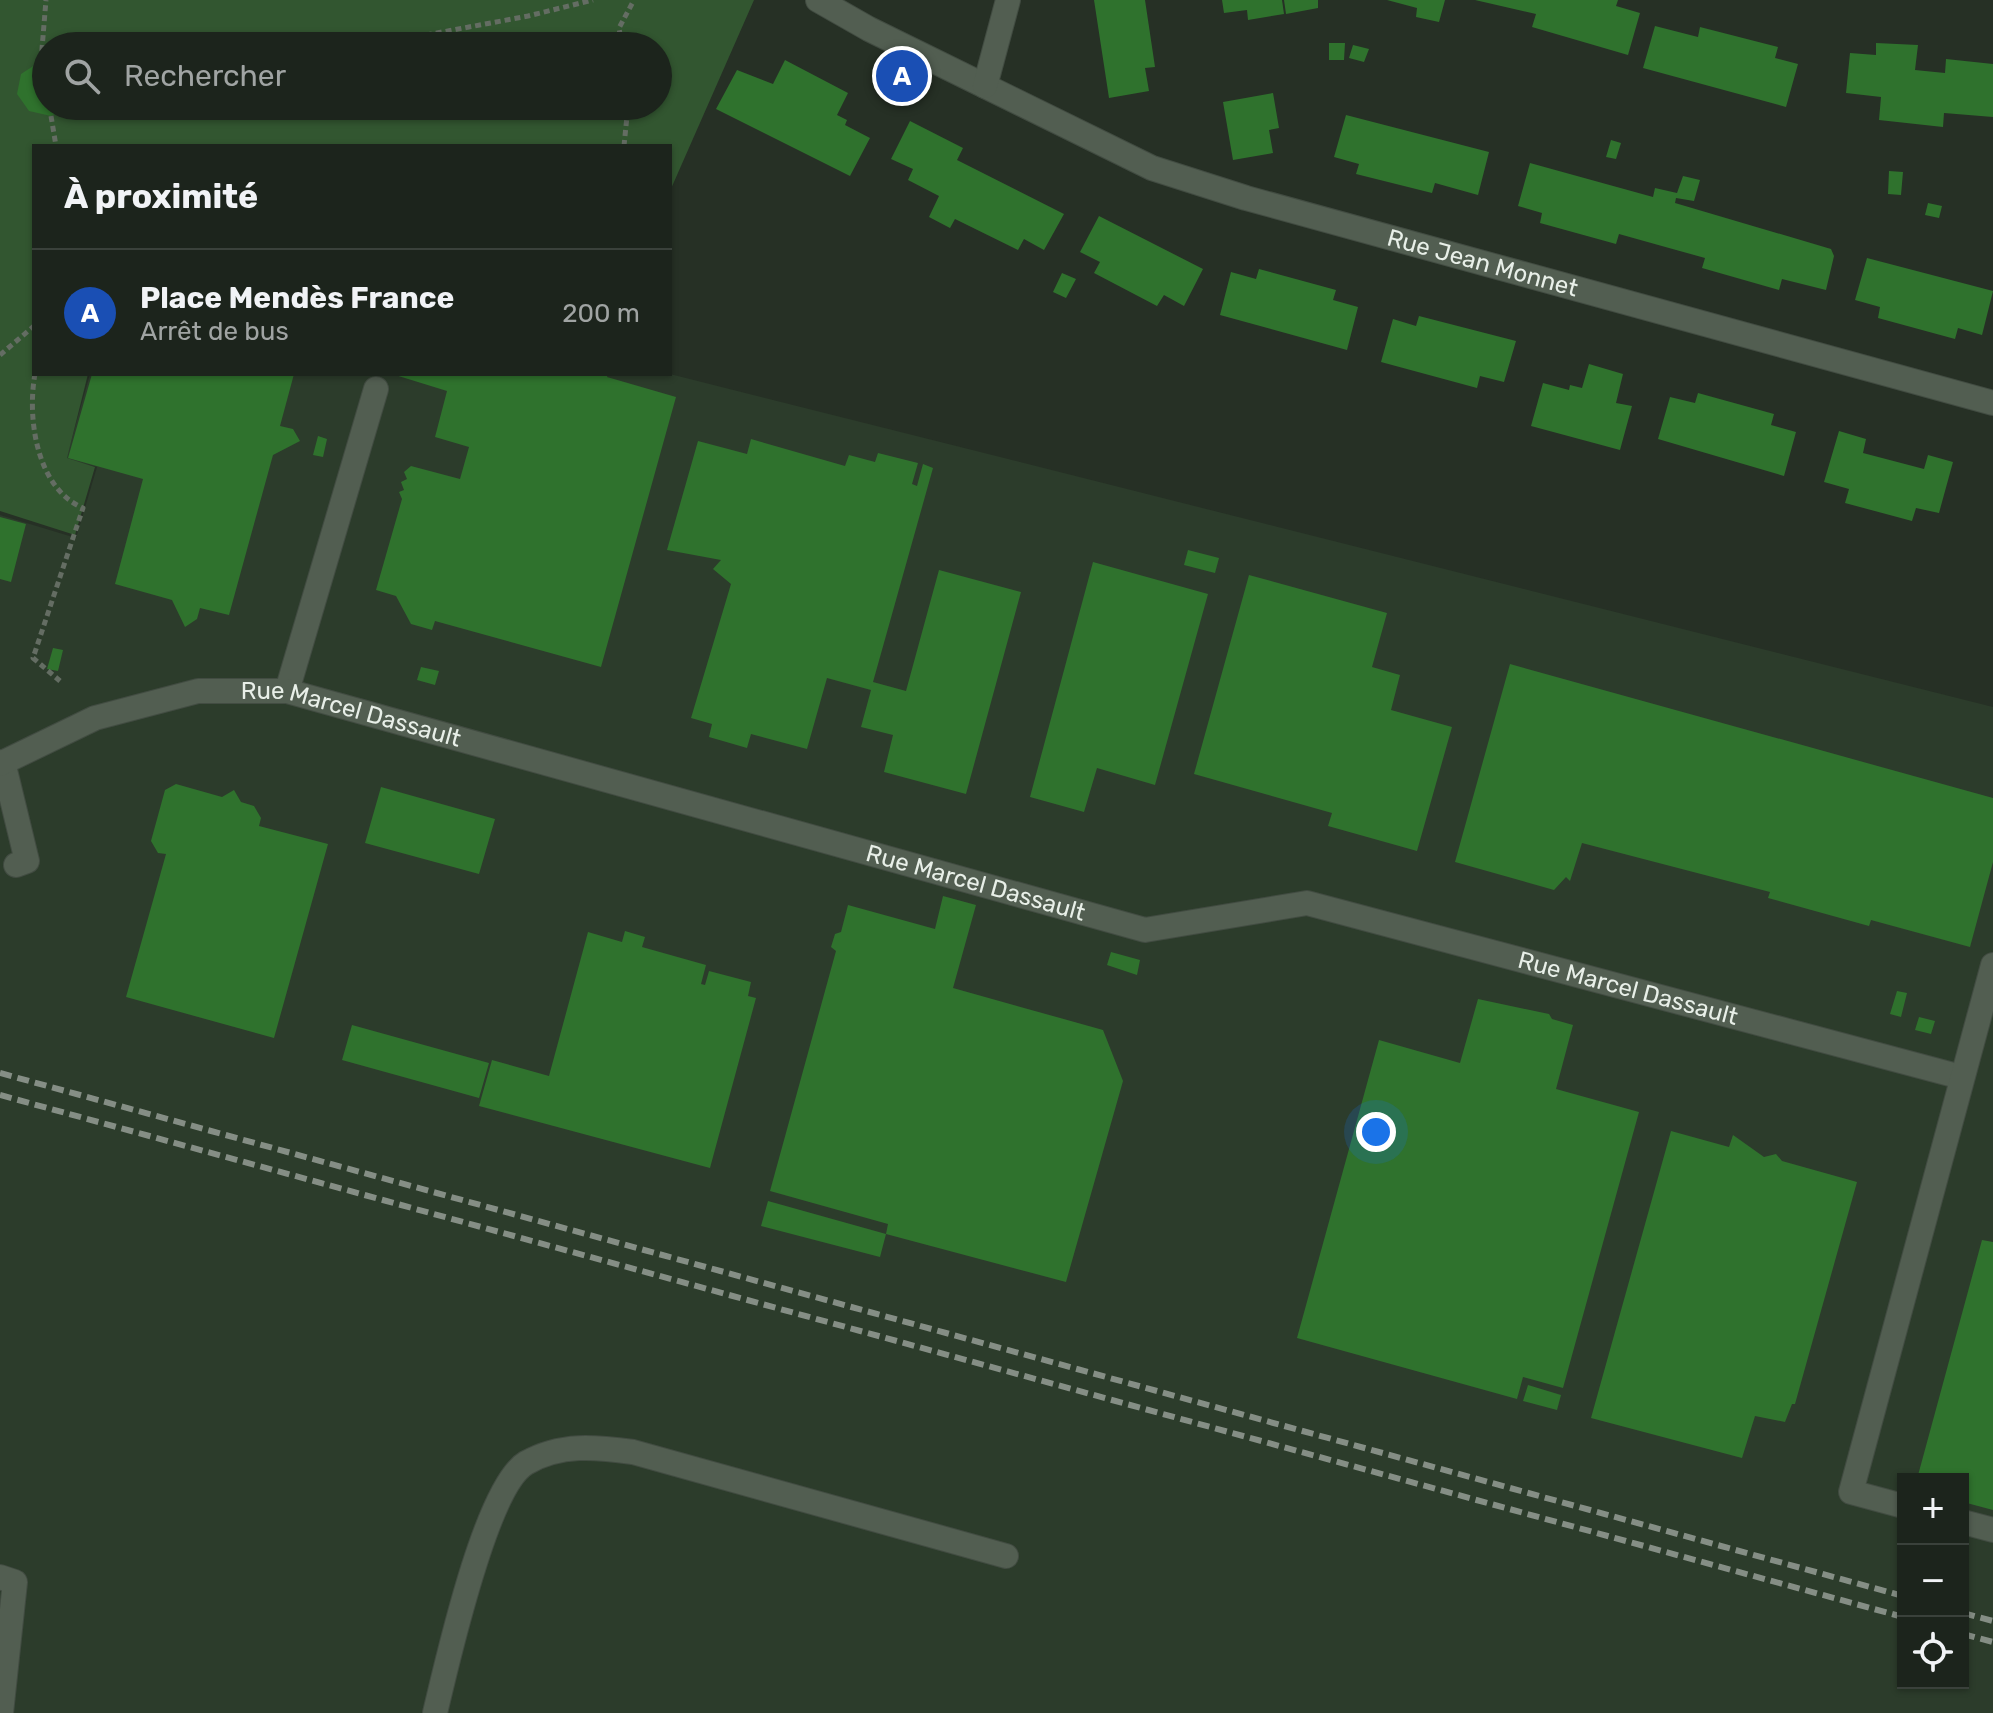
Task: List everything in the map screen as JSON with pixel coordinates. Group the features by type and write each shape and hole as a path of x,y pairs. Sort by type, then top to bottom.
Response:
{"street":[{"name":"Rue Jean Monnet","path":"818,0 1152,168 1993,403"},
{"path":"985,86 1008,0"},
{"path":"287,691 376,389"},
{"name":"Rue Marcel Dassault","path":"2,763 95,718 198,691 287,691 1145,930 1307,903 1961,1077"},
{"path":"2,763 27,861 16,865"},
{"path":"1897,1504 1851,1492 1993,965"},
{"path":"437,1704 489,1516 524,1464 577,1445 633,1452 1006,1556"},
{"path":"1969,1524 1993,1530"},
{"path":"0,1577 15,1582 1,1713"}],"path":[{"path":"43,32 46,0"},
{"path":"442,32 593,0"},
{"path":"620,32 634,0"},
{"path":"52,120 56,144"},
{"path":"624,144 627,120"},
{"path":"0,355 32,328"},
{"path":"35,376 32,425 48,475 75,505 83,508 33,658 60,681"}],"shaded area":[{"path":"672,375 1993,707 1993,1713 0,1713 0,515 76,538 97,467 66,459 89,376"}],"green space":[{"path":"0,0 754,0 672,186 672,144 32,144 32,376 88,376 67,458 95,467 75,535 0,511"}],"building":[{"path":"1094,0 1145,0 1155,67 1145,68 1149,91 1109,98"},
{"path":"1222,0 1282,0 1284,14 1248,20 1247,10 1224,13"},
{"path":"1284,0 1318,0 1318,8 1286,14"},
{"path":"1387,0 1445,0 1439,22 1416,17 1417,8"},
{"path":"1475,0 1618,0 1616,6 1640,13 1628,55 1532,27 1536,14"},
{"path":"1655,26 1698,37 1700,27 1778,47 1775,58 1798,64 1786,107 1643,68"},
{"path":"1329,43 1345,43 1344,60 1329,60"},
{"path":"1876,43 1918,45 1915,70 1945,73 1946,59 1993,64 1993,117 1944,113 1943,127 1879,120 1881,97 1846,93 1850,53 1876,55"},
{"path":"1353,45 1369,49 1364,62 1349,58"},
{"path":"785,60 848,93 837,115 847,120 845,125 870,138 850,176 716,109 737,70 773,84"},
{"path":"32,67 32,112 17,94 21,74"},
{"path":"1273,93 1279,128 1269,130 1273,153 1233,160 1223,102"},
{"path":"1346,115 1489,152 1478,195 1435,183 1432,193 1356,174 1359,164 1334,157"},
{"path":"910,121 963,148 957,160 1064,214 1044,250 1024,239 1018,250 955,219 950,228 929,217 939,196 908,180 913,169 891,159"},
{"path":"1611,140 1621,143 1616,159 1606,157"},
{"path":"1530,163 1653,197 1655,188 1677,193 1683,176 1700,180 1694,201 1676,198 1675,203 1831,249 1834,256 1826,290 1782,279 1779,290 1702,268 1705,258 1619,234 1616,244 1540,223 1542,213 1518,206"},
{"path":"1889,171 1903,172 1901,195 1888,194"},
{"path":"1928,203 1942,206 1939,218 1925,215"},
{"path":"1099,216 1203,269 1184,306 1164,295 1157,306 1094,273 1100,262 1080,252"},
{"path":"1867,258 1993,291 1982,335 1958,328 1955,339 1878,318 1880,307 1855,300"},
{"path":"1259,269 1336,290 1333,300 1358,307 1347,350 1220,315 1231,272 1256,279"},
{"path":"1062,273 1076,279 1066,298 1053,292"},
{"path":"1419,316 1516,341 1504,382 1480,376 1477,388 1381,362 1393,319 1416,326"},
{"path":"1589,364 1623,374 1616,403 1632,406 1620,450 1531,426 1543,383 1569,390 1570,385 1582,388"},
{"path":"91,376 293,376 280,426 293,429 300,441 273,455 229,615 200,608 197,619 185,627 172,600 115,584 143,479 68,458"},
{"path":"398,376 607,376 676,397 601,667 435,621 432,630 411,624 396,596 376,590 402,499 399,492 404,490 401,482 407,479 404,472 411,466 460,479 469,447 435,437 447,391"},
{"path":"1698,393 1774,414 1771,425 1796,432 1784,476 1658,439 1670,397 1695,403"},
{"path":"1839,431 1866,439 1863,453 1924,469 1928,455 1953,462 1939,513 1916,508 1912,521 1845,503 1849,489 1824,482"},
{"path":"318,436 327,439 323,457 313,455"},
{"path":"751,439 845,466 849,455 875,462 878,453 918,463 912,484 917,486 923,464 933,468 873,682 906,691 939,570 1021,592 966,794 884,772 893,735 861,727 871,690 827,678 807,749 751,734 747,748 709,737 712,724 691,718 731,584 713,569 721,560 667,550 698,441 747,454"},
{"path":"0,517 26,524 11,582 0,579"},
{"path":"1188,550 1219,558 1215,573 1184,565"},
{"path":"1093,562 1208,594 1155,785 1097,768 1084,812 1030,797"},
{"path":"1249,575 1387,613 1372,667 1400,675 1391,710 1452,727 1417,851 1328,826 1332,813 1194,774"},
{"path":"53,648 63,650 58,671 47,669"},
{"path":"1510,664 1993,798 1993,862 1970,947 1871,920 1869,926 1768,898 1770,892 1582,843 1570,881 1566,877 1554,890 1455,862"},
{"path":"421,667 439,671 435,685 417,680"},
{"path":"176,784 222,797 234,790 241,802 254,806 261,818 259,826 328,844 274,1038 126,997 166,854 158,853 151,841 165,790"},
{"path":"381,787 495,819 479,874 365,843"},
{"path":"943,896 976,905 953,988 1103,1030 1123,1081 1066,1282 886,1234 888,1224 770,1191 836,951 831,947 835,934 841,932 848,905 935,929"},
{"path":"625,931 645,937 642,947 706,965 701,984 705,985 709,971 751,982 748,996 756,998 710,1168 479,1106 492,1060 549,1076 588,932 622,942"},
{"path":"1111,952 1140,960 1137,975 1107,965"},
{"path":"1897,991 1907,993 1901,1017 1890,1014"},
{"path":"1478,999 1549,1014 1552,1019 1573,1025 1556,1089 1639,1112 1563,1388 1523,1377 1517,1399 1297,1338 1379,1040 1460,1063"},
{"path":"1919,1017 1935,1021 1931,1034 1915,1030"},
{"path":"352,1025 489,1063 479,1098 342,1060"},
{"path":"1671,1131 1729,1147 1733,1135 1764,1157 1776,1154 1782,1161 1857,1182 1795,1404 1792,1404 1785,1422 1755,1416 1742,1458 1591,1418"},
{"path":"768,1201 886,1234 880,1257 761,1226"},
{"path":"1982,1240 1993,1242 1993,1510 1969,1504 1969,1473 1919,1473"},
{"path":"1528,1385 1561,1395 1557,1410 1523,1401"}],"railway":[{"path":"0,1073 1897,1594"},
{"path":"0,1095 1897,1615"},
{"path":"1969,1615 1993,1621"},
{"path":"1969,1636 1993,1642"}],"place":[{"name":"Place Mendès France","path":"902,76"}]}
